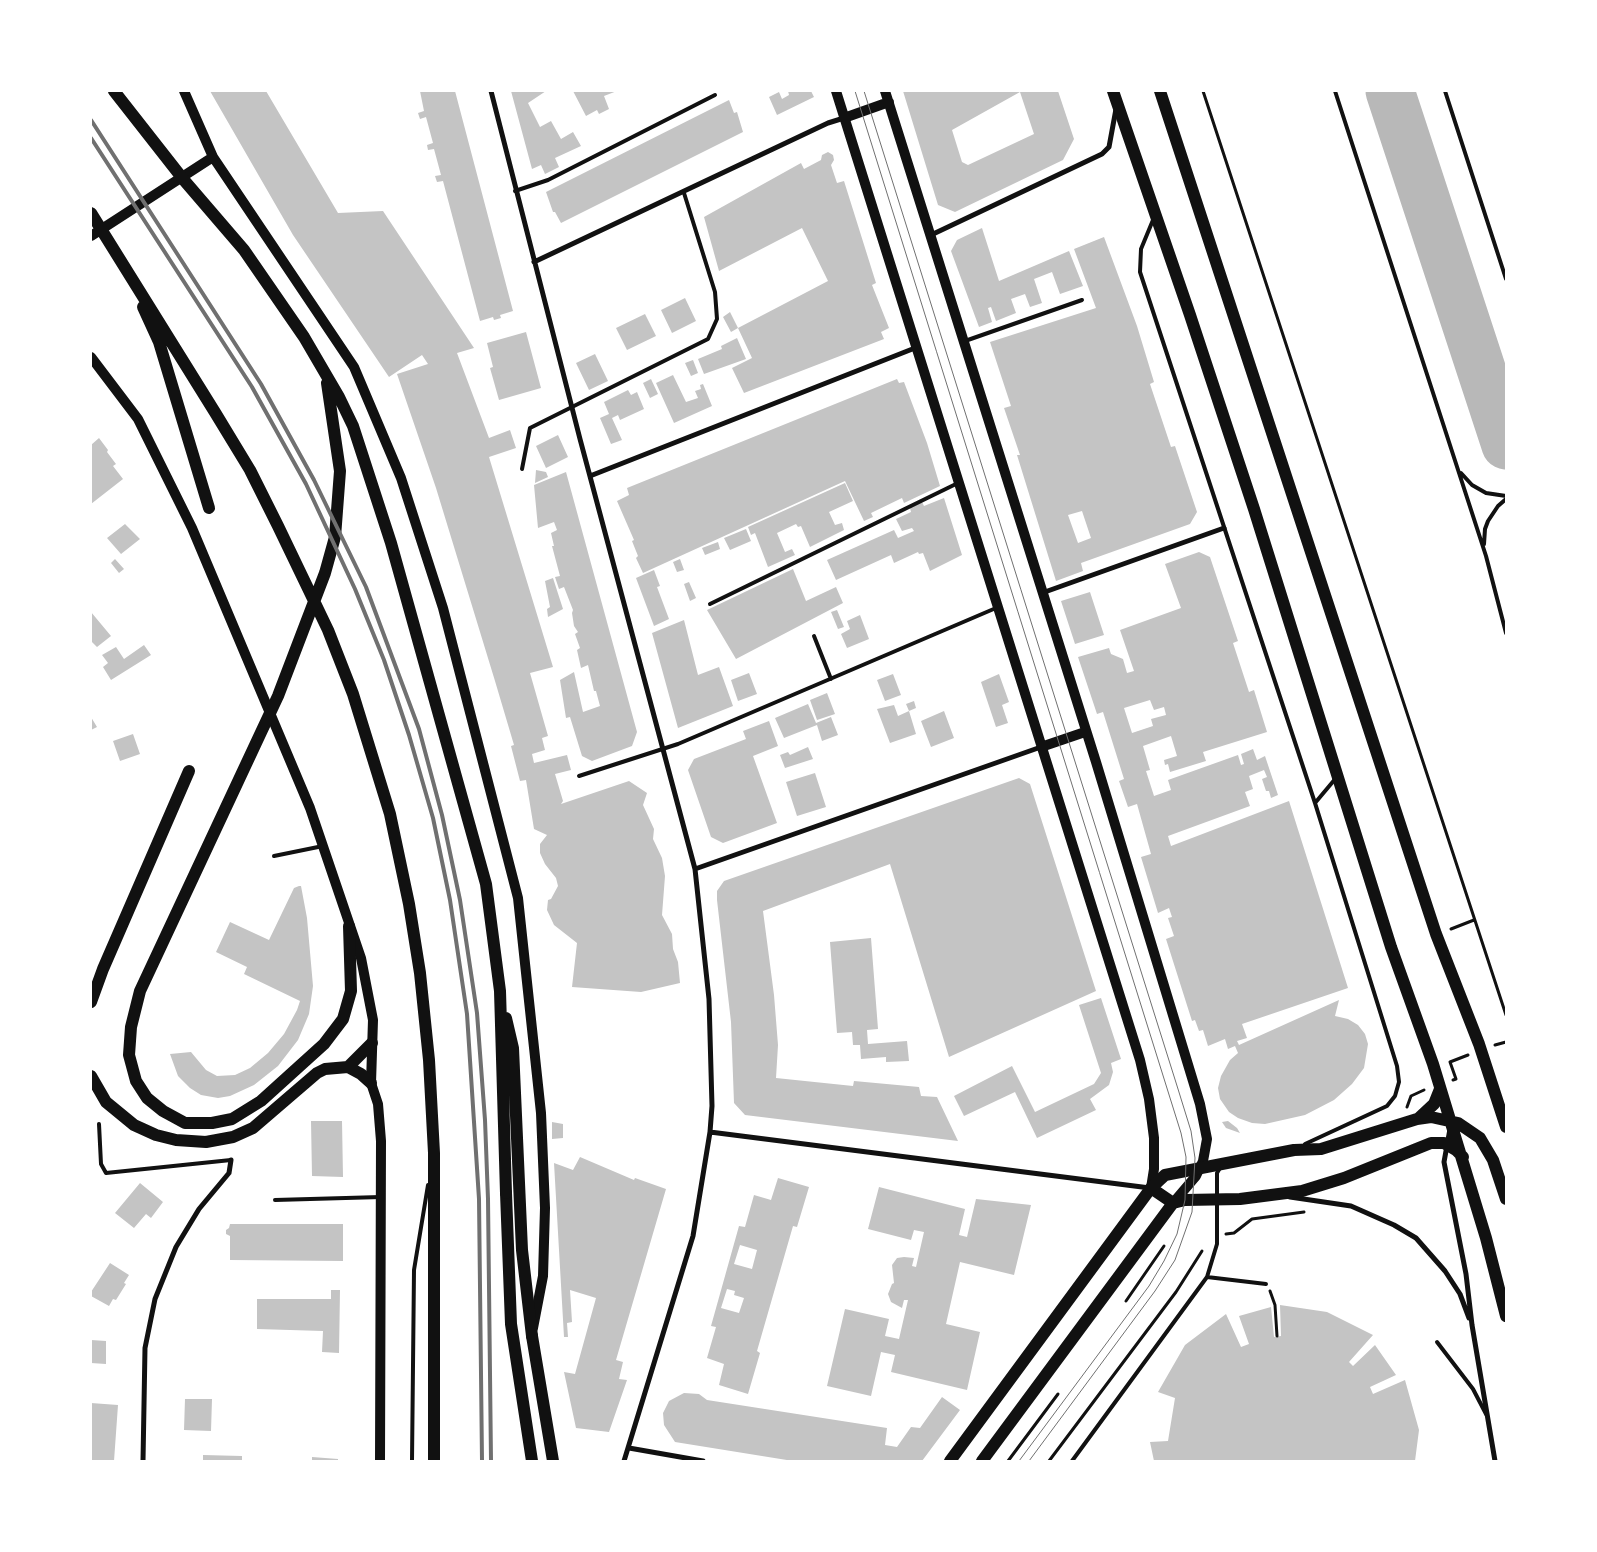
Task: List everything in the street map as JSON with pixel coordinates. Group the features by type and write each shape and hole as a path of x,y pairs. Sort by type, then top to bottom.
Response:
{"main road":[{"path":"114,91 184,179 244,250 304,337 352,426 391,543 486,884 500,991 513,1048 522,1250 532,1336 553,1461"},
{"path":"184,91 213,157 354,367 401,478 443,608 518,898 541,1113 545,1208 544,1276 532,1336"},
{"path":"836,91 915,348 1140,1060 1149,1099 1154,1138 1154,1169 1151,1188"},
{"path":"886,91 1200,1104 1207,1139 1201,1167 982,1461"},
{"path":"1160,91 1436,934 1479,1044 1506,1127"},
{"path":"1115,97 1248,490 1391,947 1463,1158 1506,1316"},
{"path":"844,118 889,102"},
{"path":"91,236 213,157"},
{"path":"91,213 173,341 250,470 328,630 354,694 390,814 409,904 426,1031 434,1153 434,1461"},
{"path":"123,264 159,342 209,508"},
{"path":"91,356 138,419 192,528 310,808 348,926 361,958 373,1020 371,1083 378,1104 381,1197 380,1461"},
{"path":"325,373 340,471 339,506 335,537 325,573 287,674 259,740 140,991 130,1027 129,1054 136,1080 147,1098 163,1111 185,1122 212,1123 232,1119 261,1101 324,1044 343,1019 352,991 348,926"},
{"path":"1041,747 1086,732"},
{"path":"91,1002 103,969 189,771"},
{"path":"500,991 511,1324 532,1461"},
{"path":"348,1067 372,1043"},
{"path":"91,1076 106,1102 134,1125 156,1136 176,1140 206,1142 233,1137 253,1128 275,1112 317,1073 326,1069 348,1067 361,1074 371,1083"},
{"path":"1413,1120 1434,1104 1440,1089"},
{"path":"950,1461 1151,1188 1165,1175 1294,1150 1321,1149 1413,1120 1431,1117 1451,1122 1474,1132 1486,1145 1506,1199"},
{"path":"1173,1204 1185,1200 1218,1201 1277,1195 1323,1185 1432,1143 1447,1145 1463,1158"},
{"path":"1151,1188 1173,1204"}],"street":[{"path":"491,91 515,191 695,869 709,998 712,1106 710,1132 693,1236 624,1461"},
{"path":"931,235 1102,154 1109,146 1115,97"},
{"path":"534,262 684,193 820,127 844,118"},
{"path":"590,476 915,348"},
{"path":"1042,593 1224,528"},
{"path":"695,869 1041,747"},
{"path":"1451,1122 1444,1162 1466,1274 1472,1325 1495,1461"},
{"path":"710,1132 1151,1188"},
{"path":"143,1461 145,1348 155,1299 176,1247 200,1209 229,1173 231,1160"},
{"path":"1277,1195 1351,1206 1394,1224 1416,1238 1446,1271 1460,1294 1472,1325"},
{"path":"628,1448 703,1461"}],"lane":[{"path":"1336,91 1486,556 1506,633"},
{"path":"1445,91 1506,278"},
{"path":"515,191 548,180 716,94"},
{"path":"522,470 530,428 708,339 717,319 714,292 684,193"},
{"path":"1155,216 1141,249 1140,272 1315,803 1398,1066 1399,1082 1395,1096 1386,1106 1294,1150"},
{"path":"963,342 1082,300"},
{"path":"1454,457 1460,472 1472,485 1486,493 1506,497"},
{"path":"710,604 958,483"},
{"path":"1486,556 1483,538 1484,529 1491,514 1506,497"},
{"path":"579,776 662,749 997,608"},
{"path":"814,636 831,678"},
{"path":"1315,803 1337,776"},
{"path":"274,856 323,846"},
{"path":"99,1124 101,1164 106,1173 231,1160"},
{"path":"412,1461 414,1270 434,1153"},
{"path":"1072,1461 1207,1277 1217,1244 1218,1173 1225,1163"},
{"path":"275,1200 381,1197"},
{"path":"1207,1277 1266,1284"},
{"path":"1437,1342 1473,1389 1487,1417"}],"path":[{"path":"1203,91 1506,1016"},
{"path":"1451,929 1474,920"},
{"path":"1493,1046 1506,1042"},
{"path":"1450,1062 1454,1073"},
{"path":"1413,1120 1408,1099 1418,1092"},
{"path":"1049,1461 1176,1292 1205,1246 1217,1234 1234,1233 1252,1219 1310,1211"},
{"path":"1126,1301 1164,1246"},
{"path":"1266,1284 1275,1305 1277,1336"},
{"path":"1008,1461 1058,1394"}],"building":[{"path":"210,91 266,91 338,213 383,211 474,348 457,353 489,438 510,430 516,448 489,457 553,667 530,673 548,736 542,738 545,750 532,754 534,763 567,755 571,770 555,774 563,801 561,804 629,781 647,793 643,805 654,829 653,839 662,858 665,876 662,915 672,934 680,983 641,992 572,987 577,943 554,925 547,910 548,900 551,899 558,886 556,878 545,864 540,853 540,844 547,835 534,829 526,780 520,781 511,746 514,745 495,681 436,488 397,374 428,364 422,355 389,377 293,235"},
{"path":"420,91 455,91 513,311 500,315 501,318 494,320 493,317 480,321 443,181 437,182 435,176 441,175 434,149 428,150 427,145 433,143 426,117 420,119 418,113 424,111"},
{"path":"511,91 546,91 528,103 540,127 551,121 561,139 573,132 581,146 555,158 559,167 545,174 541,165 532,169"},
{"path":"573,91 617,91 604,96 609,109 599,114 597,110 586,116"},
{"path":"788,91 811,91 814,97 777,115 769,97 779,92 782,99 789,95"},
{"path":"903,91 1058,91 1074,139 1063,160 955,212 938,205","holes":["1020,92 1034,134 968,165 962,162 952,130"]},
{"path":"729,100 734,113 737,112 743,132 561,223 555,212 553,212 546,192"},
{"path":"828,152 833,155 834,160 831,165 837,183 844,181 876,283 872,285 889,328 881,332 884,339 744,393 732,368 752,358 738,328 828,281 802,228 719,271 704,217 801,163 804,169 821,160 822,155"},
{"path":"982,228 999,281 1069,251 1083,286 1060,294 1052,272 1034,279 1042,303 1030,307 1025,294 1011,299 1016,313 996,321 991,307 988,308 992,322 979,327 951,251 957,240"},
{"path":"1104,237 1137,326 1154,382 1150,384 1171,447 1175,446 1197,512 1190,524 1081,563 1083,571 1056,581 1017,455 1020,455 1004,408 1011,406 990,342 1096,308 1074,249","holes":["1082,511 1091,538 1078,543 1068,515"]},
{"path":"685,298 696,321 672,333 661,310"},
{"path":"730,312 738,328 731,332 723,317"},
{"path":"645,314 656,336 627,350 616,328"},
{"path":"526,332 541,388 499,400 490,368 493,367 487,343"},
{"path":"737,338 746,359 704,374 698,359 722,349 721,346"},
{"path":"595,354 608,381 589,390 576,363"},
{"path":"693,360 698,373 691,376 685,363"},
{"path":"673,375 686,402 698,398 695,391 701,389 700,385 703,384 712,406 674,423 656,383"},
{"path":"651,379 658,394 650,398 643,383"},
{"path":"897,379 899,383 904,382 927,443 940,486 904,503 902,498 871,513 873,517 864,521 845,481 643,573 636,558 638,556 632,541 634,540 617,501 629,495 627,488"},
{"path":"628,390 631,395 637,392 644,409 620,420 618,415 612,418 622,440 611,444 600,418 609,414 604,402"},
{"path":"558,435 568,457 546,468 536,446"},
{"path":"99,438 116,464 113,466 123,479 91,504 91,445"},
{"path":"536,470 546,472 548,477 535,483"},
{"path":"566,472 637,732 632,746 592,761 582,756 570,717 566,718 560,680 574,672 583,712 600,706 596,691 594,691 588,665 581,668 577,650 580,648 575,634 578,632 574,626 573,610 564,587 559,589 555,577 560,576 552,546 554,546 551,533 557,530 554,522 538,528 534,485"},
{"path":"845,483 853,501 829,512 835,525 842,523 844,530 810,547 801,526 798,527 796,524 777,533 785,552 792,549 795,555 768,567 755,533 751,535 748,527"},
{"path":"944,498 962,555 930,571 923,553 919,554 918,552 894,563 891,555 836,580 827,560 894,530 898,538 914,531 912,528 902,531 896,519 911,512 910,508 922,502 924,506"},
{"path":"125,524 140,539 121,554 107,538"},
{"path":"746,529 751,541 730,550 724,538"},
{"path":"718,542 720,549 705,555 702,548"},
{"path":"1199,552 1210,557 1238,641 1233,643 1249,692 1254,690 1267,732 1203,752 1206,761 1170,772 1168,764 1165,765 1164,760 1177,756 1171,736 1143,746 1150,770 1146,771 1154,796 1171,790 1168,780 1238,755 1241,765 1244,764 1241,754 1253,749 1257,760 1265,756 1278,795 1271,798 1269,791 1266,791 1262,779 1267,777 1264,770 1249,776 1253,789 1245,792 1250,806 1168,836 1171,846 1289,801 1348,988 1242,1024 1247,1038 1237,1041 1239,1045 1339,1000 1335,1016 1348,1019 1358,1025 1365,1034 1368,1044 1364,1068 1352,1084 1334,1100 1305,1115 1265,1124 1252,1123 1238,1118 1229,1112 1220,1099 1218,1088 1221,1076 1230,1060 1238,1053 1235,1046 1228,1049 1225,1039 1208,1046 1203,1030 1199,1031 1195,1020 1192,1021 1166,939 1174,936 1168,918 1172,917 1169,908 1158,913 1141,857 1151,854 1137,804 1128,807 1119,781 1124,779 1103,712 1097,714 1078,657 1109,648 1111,654 1123,659 1127,673 1134,671 1120,630 1181,608 1165,564","holes":["1150,700 1154,710 1164,707 1166,715 1151,719 1153,726 1132,733 1124,708"]},
{"path":"115,559 124,569 119,573 111,563"},
{"path":"680,559 684,570 677,572 673,562"},
{"path":"793,569 806,601 836,587 843,603 736,659 707,610"},
{"path":"654,570 660,586 657,587 669,619 654,626 636,578"},
{"path":"553,578 563,609 548,617 547,609 550,607 545,581"},
{"path":"689,582 696,598 690,601 684,584"},
{"path":"1090,592 1104,635 1075,644 1061,601"},
{"path":"837,610 844,627 838,629 831,612"},
{"path":"91,612 111,636 97,647 91,641"},
{"path":"860,615 869,639 847,648 841,634 850,629 847,621"},
{"path":"684,620 698,675 719,667 733,706 678,728 652,633"},
{"path":"144,645 151,655 111,680 103,667 108,663 102,655 116,647 124,659"},
{"path":"749,673 757,694 738,701 731,680"},
{"path":"893,674 901,695 885,701 877,680"},
{"path":"999,674 1009,702 1002,705 1008,723 996,727 981,682"},
{"path":"827,693 835,714 817,720 810,700"},
{"path":"914,701 916,708 909,711 906,704"},
{"path":"808,704 816,723 831,717 838,735 822,741 817,725 784,738 775,718"},
{"path":"894,705 898,716 909,711 916,734 890,743 877,709"},
{"path":"944,711 954,738 931,747 921,721"},
{"path":"91,717 97,727 91,730"},
{"path":"769,721 778,746 753,756 777,823 723,843 711,837 688,770 694,759 746,739 743,731"},
{"path":"133,734 140,754 120,761 113,741"},
{"path":"808,747 813,759 785,768 780,755 788,752 790,755"},
{"path":"815,773 826,807 797,816 786,782"},
{"path":"1019,778 1030,784 1096,991 949,1057 890,864 763,911 774,995 778,1045 776,1078 853,1086 854,1081 919,1087 921,1096 937,1097 958,1141 745,1115 734,1103 731,1022 717,900 717,891 724,881"},
{"path":"301,886 307,918 313,986 309,1014 298,1040 278,1066 254,1085 230,1096 218,1098 201,1095 190,1088 178,1076 170,1054 191,1052 206,1070 217,1076 235,1075 250,1068 268,1053 284,1034 297,1010 300,1001 244,974 247,967 216,952 230,922 269,940 294,888"},
{"path":"871,938 878,1029 867,1030 868,1044 907,1041 909,1061 886,1062 886,1057 861,1059 860,1045 853,1045 852,1032 837,1033 830,942"},
{"path":"1101,998 1121,1059 1111,1063 1113,1072 1109,1085 1090,1099 1096,1110 1037,1138 1015,1092 964,1116 954,1096 1012,1066 1035,1112 1094,1084 1101,1073 1079,1005"},
{"path":"311,1121 342,1121 343,1177 312,1176"},
{"path":"1228,1121 1240,1133 1226,1128 1222,1122"},
{"path":"552,1122 563,1124 563,1138 552,1139"},
{"path":"580,1157 634,1180 635,1178 666,1189 616,1360 623,1362 619,1379 627,1380 609,1432 576,1428 564,1372 575,1374 596,1298 570,1290 572,1322 567,1323 568,1337 564,1337 554,1163 573,1170"},
{"path":"778,1178 809,1187 797,1227 793,1226 757,1351 760,1353 748,1394 719,1385 724,1364 707,1358 716,1327 711,1326 739,1226 745,1227 754,1195 771,1200","holes":["740,1245 757,1250 752,1269 734,1264","727,1289 735,1291 734,1295 744,1298 739,1313 721,1308"]},
{"path":"140,1183 163,1202 151,1218 146,1214 134,1228 115,1213"},
{"path":"879,1187 965,1209 959,1235 967,1237 976,1199 1031,1205 1014,1275 960,1262 946,1324 980,1332 967,1390 891,1372 895,1355 881,1352 871,1396 827,1386 845,1309 889,1319 885,1336 899,1339 908,1300 904,1300 902,1308 891,1302 888,1294 894,1283 892,1265 897,1258 904,1257 914,1258 912,1266 916,1267 924,1232 914,1230 911,1240 868,1229"},
{"path":"230,1224 343,1224 343,1261 230,1260 230,1236 226,1234 226,1230"},
{"path":"110,1263 129,1275 116,1300 113,1299 109,1306 91,1296 91,1292"},
{"path":"331,1290 340,1290 339,1353 322,1352 323,1331 257,1329 257,1299 331,1299"},
{"path":"1280,1305 1327,1312 1373,1335 1349,1362 1353,1366 1375,1345 1396,1375 1370,1387 1373,1394 1405,1380 1419,1430 1415,1461 1154,1461 1150,1442 1168,1441 1175,1398 1158,1392 1185,1345 1226,1314 1241,1347 1249,1344 1239,1316 1271,1307 1274,1337 1281,1336"},
{"path":"91,1340 106,1341 106,1364 91,1363"},
{"path":"684,1393 699,1394 707,1400 887,1428 885,1445 897,1447 911,1427 920,1428 942,1397 960,1410 922,1461 793,1461 675,1442 664,1425 663,1413 669,1401"},
{"path":"185,1399 212,1399 211,1431 184,1430"},
{"path":"91,1403 118,1405 114,1461 91,1460"},
{"path":"203,1455 242,1456 242,1461 203,1461"},
{"path":"312,1457 338,1459 338,1461 312,1461"}],"taxiway":[{"path":"1390,91 1506,445"}],"tram line":[{"path":"855,91 1181,1133 1186,1157 1185,1200 1177,1234 1164,1261 1149,1286 1019,1461"},
{"path":"864,91 1178,1089 1191,1131 1195,1158 1192,1212 1175,1260 1155,1291 1029,1461"}],"railway":[{"path":"91,120 261,384 314,480 366,587 419,729 442,815 460,900 477,1013 485,1120 488,1199 491,1461"},
{"path":"91,138 252,387 306,484 355,589 384,660 409,735 433,818 450,900 467,1014 479,1199 482,1461"}]}
